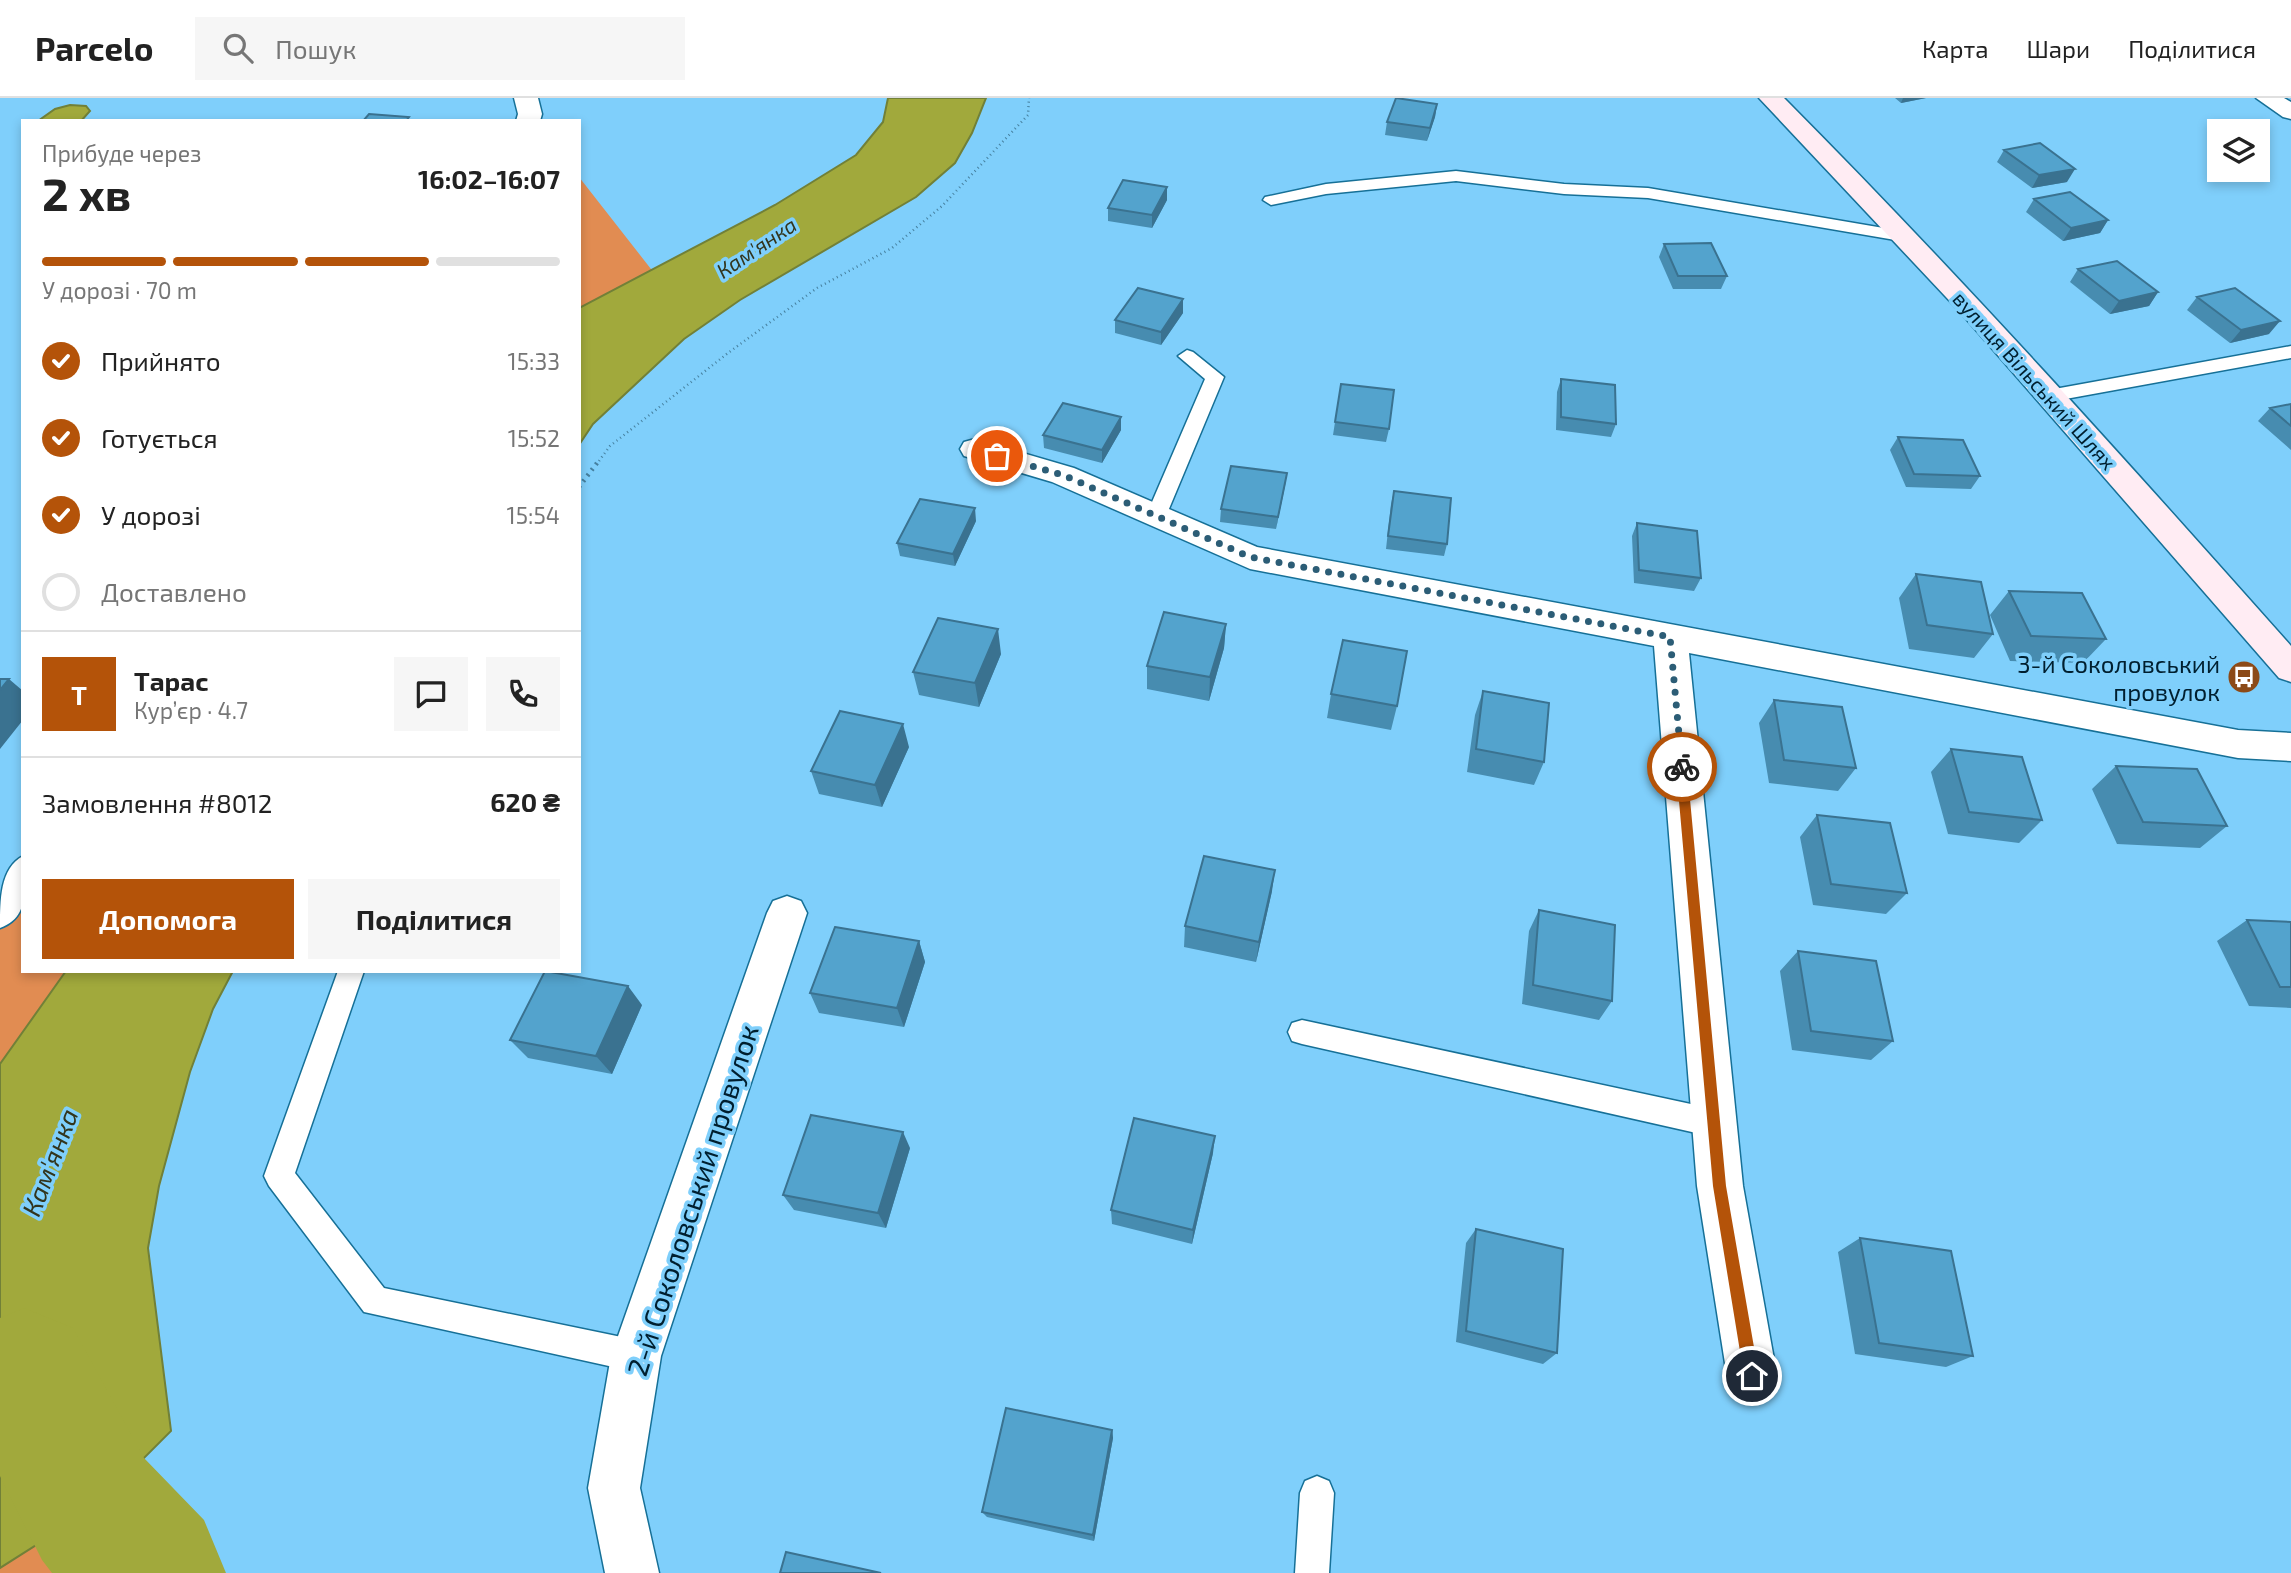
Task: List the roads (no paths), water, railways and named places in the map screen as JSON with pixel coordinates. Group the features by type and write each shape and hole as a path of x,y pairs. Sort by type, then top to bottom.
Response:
{"street":[{"path":"526,98 529,119"},
{"name":"вулиця Вільський Шлях","path":"1771,98 1907,237 2291,668"},
{"path":"2269,98 2291,112"},
{"path":"975,449 1063,475 1250,557 2238,744 2291,747"},
{"path":"1670,637 1720,1186 1752,1376"},
{"path":"0,911 21,876"},
{"name":"2-й Соколовський провулок","path":"632,1573 614,1488 636,1356 788,913"}],"lane":[{"path":"1271,200 1326,189 1456,176 1564,189 1648,193 1907,237"},
{"path":"2049,396 2291,352"},
{"path":"1156,516 1215,377 1187,356"},
{"path":"350,973 279,1176 375,1301 636,1356"},
{"path":"1302,1032 1714,1123"},
{"path":"1312,1573 1317,1493"}],"water":[{"path":"888,98 986,98 972,133 955,163 916,197 740,300 684,339 593,424 581,442 581,307 775,205 856,155 883,122"},
{"path":"70,105 86,106 90,111 83,119 41,119 55,109"},
{"path":"65,973 232,973 213,1009 190,1072 159,1186 148,1248 171,1431 93,1509 0,1568 0,1064"}],"waterway":[{"name":"Кам'янка","path":"24,1377 93,1509 151,1573"}],"place":[{"name":"3-й Соколовський провулок","path":"2244,677"}]}
